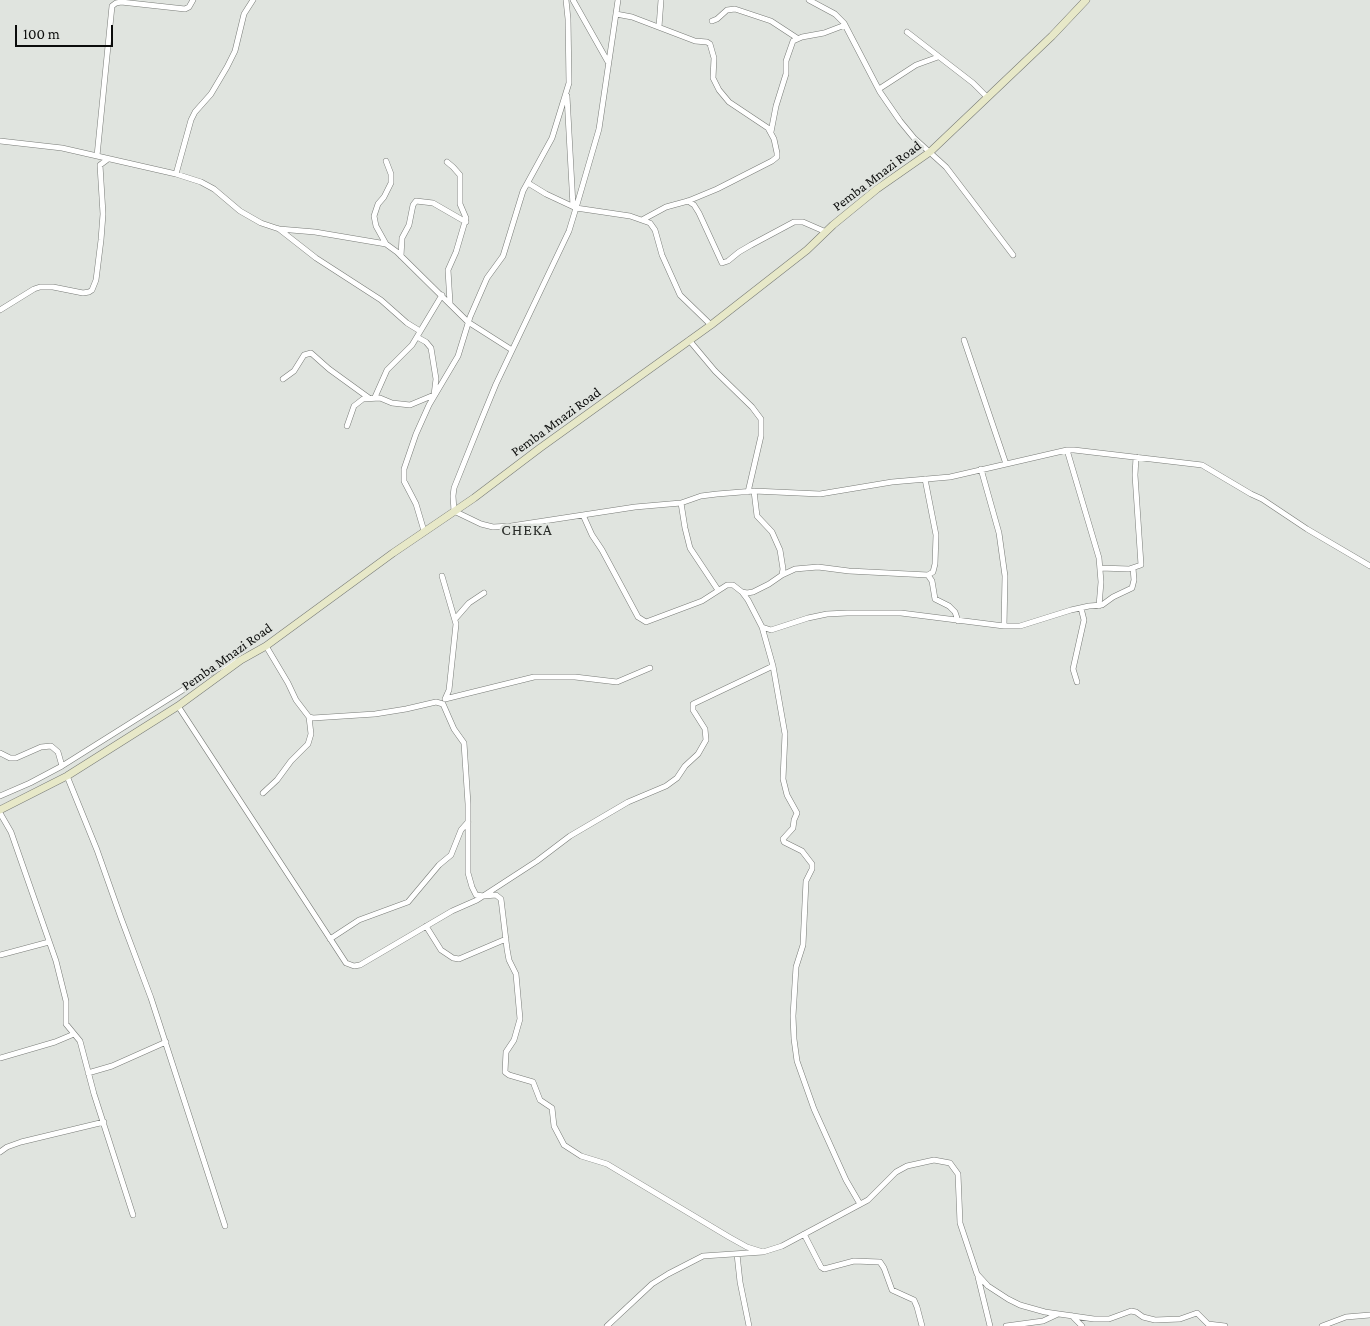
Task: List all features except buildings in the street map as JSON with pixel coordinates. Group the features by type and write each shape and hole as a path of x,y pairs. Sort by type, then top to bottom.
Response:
{"main road":[{"name":"Pemba Mnazi Road","path":"0,811 67,776 178,706 241,660 266,646 711,325 807,250 878,189 930,152 1052,36 1086,0"}],"street":[{"path":"97,156 112,6 121,2 185,8 189,7 193,0"},
{"path":"176,174 191,120 227,67 235,51 244,14 253,0"},
{"path":"424,531 416,504 403,476 404,469 413,442 434,396 458,356 468,322 487,278 504,256 521,196 552,138 569,82 566,0"},
{"path":"573,0 608,62"},
{"path":"618,0 599,130 569,231 496,384 457,480 453,496 454,511 480,524 500,527 635,507 681,503 708,495 751,491 820,494 892,482 950,477 1067,450 1202,465 1262,499 1306,529 1370,566"},
{"path":"659,27 661,0"},
{"path":"809,0 835,14 845,25 879,89 900,121 914,138 946,167 1013,255"},
{"path":"712,21 727,10 736,9 771,21 797,38"},
{"path":"616,14 622,14 696,41 710,44 714,58 713,78 719,90 729,102 759,121 771,132"},
{"path":"642,220 666,207 704,195 777,156 771,132 776,106 786,74 786,61 790,47 797,38 824,33 845,25"},
{"path":"907,32 987,96"},
{"path":"879,89 916,65 938,57"},
{"path":"566,93 575,207"},
{"path":"0,141 62,148 176,174 201,182 214,189 240,211 261,223 280,229 315,232 386,244"},
{"path":"0,310 40,287 53,287 83,293 92,290 96,280 102,240 103,214 100,165 108,159"},
{"path":"386,161 391,174 391,183 378,204 374,216 376,226 386,244 402,256 468,322 512,350"},
{"path":"446,162 460,175 460,199 466,222 448,270 450,303"},
{"path":"528,182 554,198 575,207 630,216 650,223 655,230 662,255 680,295 711,325"},
{"path":"402,256 402,238 409,225 413,205 416,201 433,203 466,222"},
{"path":"688,201 697,208 722,263 745,248 794,222 803,222 826,232"},
{"path":"280,229 316,258 381,300 407,323 420,331"},
{"path":"347,426 354,406 360,400 372,397 386,370 407,350 417,337 442,295"},
{"path":"417,337 426,342 431,348 436,379 434,396"},
{"path":"689,340 715,371 752,407 761,419 761,436 751,491 757,516 772,532 780,550 782,575"},
{"path":"964,340 1006,464"},
{"path":"283,379 294,371 304,355 311,353 329,369 372,397 392,403 410,405 434,396"},
{"path":"1067,450 1096,544 1101,582 1099,606"},
{"path":"1100,568 1133,568 1141,565 1134,475 1136,457"},
{"path":"981,469 999,533 1005,576 1004,626"},
{"path":"742,592 753,592 795,569 818,567 849,571 928,574 933,572 936,535 925,479"},
{"path":"681,503 690,548 718,590"},
{"path":"583,515 592,535 642,621 646,622 702,601 727,585 733,585 742,592 762,627 773,666 785,734 783,779 788,796 797,813 793,828 783,839 784,842 802,851 812,864 812,869 806,881 803,945 796,967 793,1016 797,1061 814,1109 846,1180 860,1204"},
{"path":"762,627 775,630 808,618 827,614 847,613 901,614 1004,626 1020,626 1081,608 1099,606 1113,596 1132,588 1134,580 1133,568"},
{"path":"928,574 932,581 935,598 949,606 955,612 958,621"},
{"path":"442,576 455,619 454,650 449,690 443,700"},
{"path":"455,619 469,604 484,593"},
{"path":"1077,682 1073,669 1084,620 1081,608"},
{"path":"263,793 308,744 311,734 309,717 296,700 266,646"},
{"path":"0,796 62,766 210,673 233,661 241,660"},
{"path":"178,706 346,963 354,966 360,965 452,911 484,896 537,861 570,836 628,802 666,786 698,754 706,740 705,729 693,710 693,704 773,666"},
{"path":"309,717 374,714 443,700 534,677 575,677 617,682 650,668"},
{"path":"443,700 454,729 464,743 468,775 468,872 475,893 479,896 496,895 500,897 503,905 509,960 516,974 521,1013 514,1040 506,1052 505,1072 533,1082 540,1100 552,1108 554,1126 562,1143 581,1156 607,1164 747,1247 763,1252"},
{"path":"0,753 10,758 16,758 40,747 51,746 58,752 62,766"},
{"path":"67,776 97,850 166,1042 225,1226"},
{"path":"0,811 11,832 56,961 66,1001 66,1024 80,1041 88,1073 133,1214"},
{"path":"330,939 359,920 408,902 439,865 451,855 462,830 469,821"},
{"path":"426,926 442,950 453,958 459,959 506,939"},
{"path":"0,955 49,942"},
{"path":"0,1058 55,1042 74,1034"},
{"path":"88,1073 112,1066 166,1042"},
{"path":"0,1152 6,1147 20,1142 104,1122"},
{"path":"607,1326 652,1284 703,1256 763,1252 782,1246 860,1204 872,1196 896,1172 907,1166 934,1160 950,1163 959,1178 960,1223 977,1274 990,1326"},
{"path":"804,1234 821,1267 824,1269 854,1261 880,1262 892,1290 912,1298 915,1302 922,1326"},
{"path":"737,1254 740,1282 750,1326"},
{"path":"977,1274 988,1286 1020,1305 1059,1314 1109,1319 1131,1311 1136,1312 1142,1317 1163,1320 1180,1319 1197,1313 1208,1324 1225,1326"},
{"path":"1006,1326 1043,1321 1059,1314"},
{"path":"1322,1326 1346,1317 1370,1315"},
{"path":"1072,1316 1082,1326"}],"district":[{"name":"CHEKA","path":"527,530"}]}
